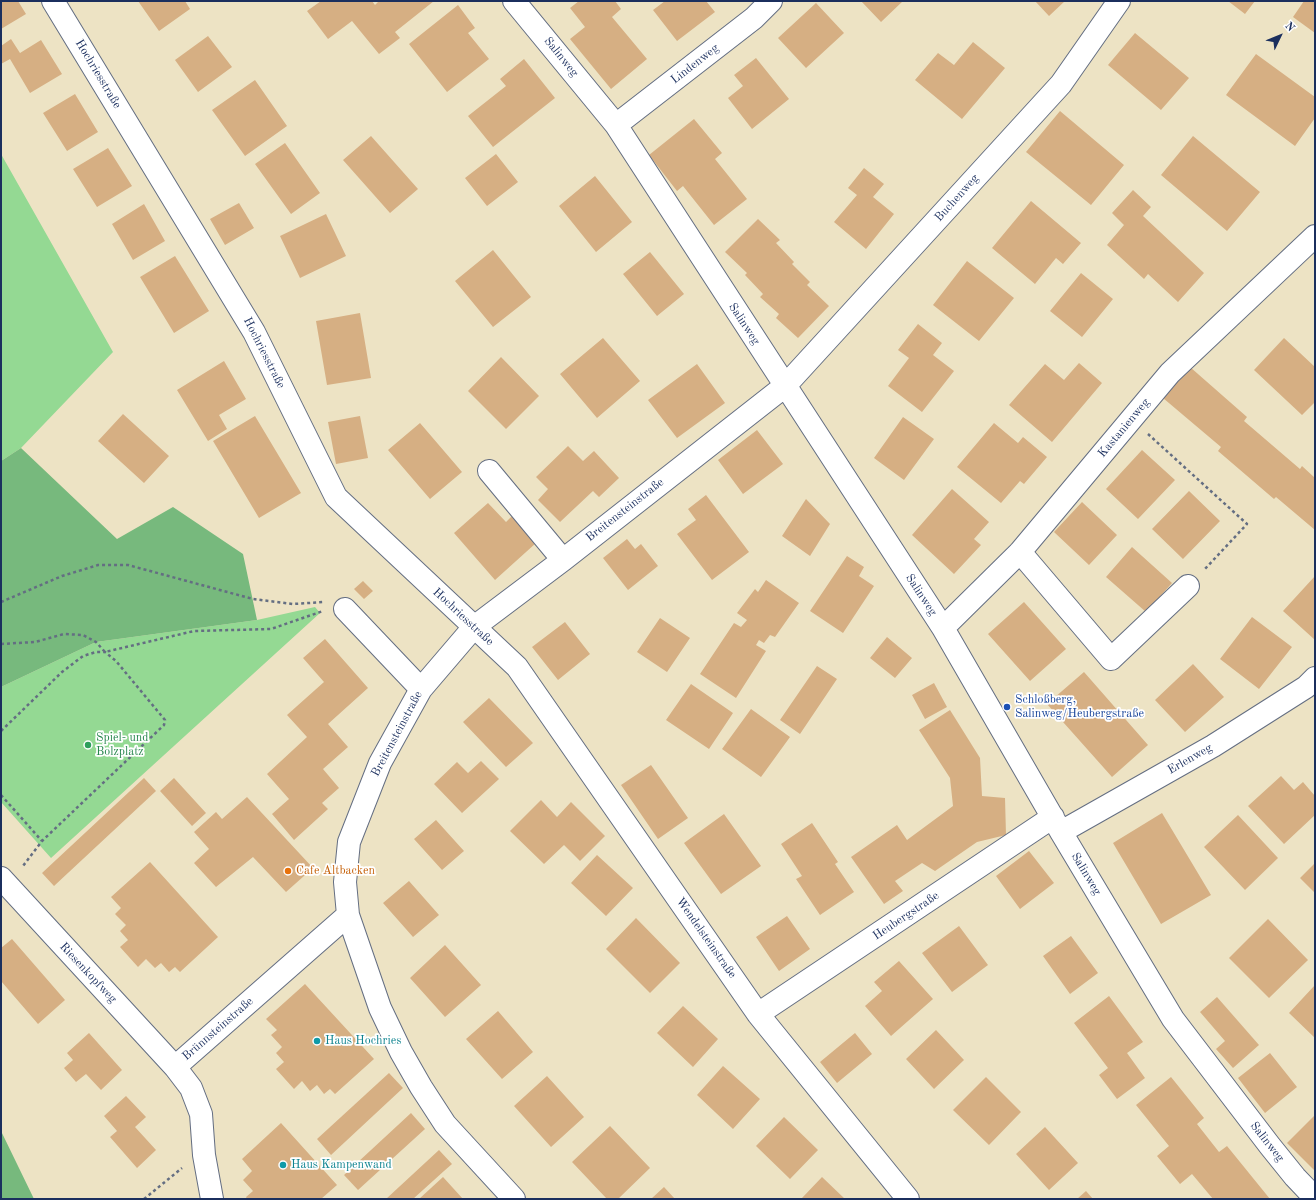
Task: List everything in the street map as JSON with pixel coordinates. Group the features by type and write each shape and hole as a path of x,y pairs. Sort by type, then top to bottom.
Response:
{"street":[{"name":"Hochriesstraße","path":"53,1 254,332 336,497 518,667"},
{"name":"Salinweg","path":"514,1 616,125 943,628 1057,825 1173,1019 1270,1146 1295,1177 1315,1198"},
{"name":"Lindenweg","path":"616,125 754,18 771,1"},
{"name":"Buchenweg","path":"785,386 1060,84 1119,1"},
{"name":"Kastanienweg","path":"943,628 1020,552 1170,373 1315,236"},
{"name":"Breitensteinstraße","path":"514,1199 445,1124 401,1052 380,1008 348,915 345,882 349,842 380,763 421,689 474,627 563,560 785,386"},
{"path":"489,471 563,560"},
{"path":"1020,552 1112,658 1188,586"},
{"path":"346,609 421,689"},
{"name":"Wendelsteinstraße","path":"518,667 758,1014 908,1199"},
{"name":"Erlenweg","path":"1057,825 1214,746 1306,687 1315,678"},
{"name":"Heubergstraße","path":"758,1014 1057,825"},
{"name":"Riesenkopfweg","path":"4,882 174,1067"},
{"name":"Brünnsteinstraße","path":"212,1199 204,1150 201,1114 191,1088 174,1067 348,915"}],"path":[{"path":"1131,420 1247,524 1188,586"},
{"path":"1,602 62,576 98,565 128,565 253,599 293,604 322,602 346,609"},
{"path":"1,731 62,672 83,656 194,631 271,629 289,624 318,611 346,609"},
{"path":"1,644 35,642 64,634 84,635 96,642 116,661 165,720 164,725 42,841 4,882"},
{"path":"1,795 42,841"},
{"path":"144,1199 204,1150"}],"green space":[{"path":"1,154 113,352 21,448 1,461"},
{"path":"21,448 117,539 173,507 243,554 257,620 96,642 1,687 1,461"},
{"name":"Spiel- und Bolzplatz","path":"315,607 320,613 51,858 1,802 1,687 96,642 257,620"},
{"path":"1,1131 34,1199 1,1199"}],"building":[{"path":"1,1 18,1 26,14 1,29"},
{"path":"138,1 185,1 190,9 159,31"},
{"path":"321,1 372,1 375,5 379,1 434,1 395,32 400,38 379,54 352,21 328,39 307,11"},
{"path":"579,1 615,1 621,9 612,17 647,59 611,89 570,39 585,27 570,8"},
{"path":"665,1 706,1 715,12 677,41 653,10"},
{"path":"861,1 903,1 881,22"},
{"path":"1035,1 1065,1 1049,16"},
{"path":"1228,1 1255,1 1245,14"},
{"path":"1304,1 1315,1 1315,33 1293,17"},
{"path":"816,3 844,33 806,68 778,38"},
{"path":"458,5 475,28 468,33 489,59 447,92 409,44"},
{"path":"1135,33 1189,78 1161,110 1108,65"},
{"path":"208,36 232,67 198,92 175,60"},
{"path":"11,39 20,53 41,40 62,74 30,93 10,59 1,64 1,46"},
{"path":"973,42 1005,68 962,119 915,80 938,53 954,65"},
{"path":"1256,54 1315,97 1315,118 1295,146 1226,95"},
{"path":"756,58 789,99 752,129 728,98 743,86 734,75"},
{"path":"524,59 555,98 493,147 468,116 506,86 500,79"},
{"path":"255,80 287,126 245,156 212,110"},
{"path":"75,94 98,132 67,151 43,113"},
{"path":"1060,111 1124,165 1091,205 1026,152"},
{"path":"694,119 722,153 715,159 747,199 714,225 683,186 677,191 649,155"},
{"path":"371,136 418,189 390,213 343,160"},
{"path":"1193,136 1260,192 1227,231 1161,175"},
{"path":"285,143 320,193 291,214 255,164"},
{"path":"108,148 132,186 97,207 73,169"},
{"path":"496,154 518,182 487,206 465,178"},
{"path":"864,168 884,184 873,197 894,214 866,249 834,222 857,195 848,188"},
{"path":"595,176 632,222 596,252 559,206"},
{"path":"1133,190 1151,207 1143,216 1204,273 1178,302 1148,274 1144,279 1107,245 1124,225 1112,213"},
{"path":"1031,201 1081,243 1063,264 1056,258 1035,284 992,248"},
{"path":"239,203 254,228 225,245 210,219"},
{"path":"144,204 165,241 133,260 112,224"},
{"path":"326,214 346,256 300,278 280,236"},
{"path":"758,219 780,240 776,243 794,262 792,264 810,282 807,285 829,306 798,338 776,318 779,314 760,297 763,294 745,275 747,273 725,252"},
{"path":"493,250 531,297 493,327 455,281"},
{"path":"650,252 684,294 657,316 623,274"},
{"path":"175,256 209,311 174,333 140,277"},
{"path":"967,261 1014,298 979,341 933,305"},
{"path":"1081,273 1113,299 1082,337 1050,311"},
{"path":"360,313 371,378 327,385 316,321"},
{"path":"918,324 942,343 933,355 954,371 922,412 888,386 909,358 898,350"},
{"path":"603,338 640,381 597,418 560,374"},
{"path":"1284,338 1315,367 1315,402 1302,415 1254,370"},
{"path":"501,357 539,396 506,429 468,391"},
{"path":"224,361 246,399 219,415 227,429 208,441 177,390"},
{"path":"1079,363 1102,383 1052,442 1009,405 1045,364 1064,380"},
{"path":"697,364 725,403 677,438 648,400"},
{"path":"1190,367 1247,417 1244,421 1300,469 1302,466 1315,478 1315,530 1276,497 1274,499 1218,451 1221,447 1163,398"},
{"path":"123,414 169,456 144,483 98,441"},
{"path":"255,416 301,493 259,518 213,441"},
{"path":"360,416 368,458 336,464 328,422"},
{"path":"903,417 934,439 904,480 874,458"},
{"path":"420,423 462,472 430,499 388,450"},
{"path":"994,423 1018,443 1023,437 1047,457 1024,484 1020,481 1001,503 957,467"},
{"path":"757,430 783,464 743,494 718,460"},
{"path":"568,446 583,461 594,451 619,478 599,497 593,491 560,522 538,500 548,489 536,477"},
{"path":"1142,450 1175,480 1138,519 1106,489"},
{"path":"952,489 989,522 974,539 981,545 954,574 912,535"},
{"path":"1189,491 1220,521 1183,559 1152,529"},
{"path":"706,495 749,552 712,580 677,534 696,520 688,509"},
{"path":"806,499 830,524 810,556 782,536"},
{"path":"1082,502 1117,535 1089,565 1054,532"},
{"path":"488,503 506,522 512,516 536,543 495,580 454,533"},
{"path":"627,539 635,549 641,544 658,566 628,590 603,558"},
{"path":"1132,547 1172,583 1146,612 1106,577"},
{"path":"847,556 864,567 859,576 874,586 843,633 810,611"},
{"path":"1315,576 1315,640 1283,611"},
{"path":"766,580 799,603 775,637 770,635 764,643 759,640 756,645 766,651 736,698 700,674 734,623 741,627 747,620 737,613 755,589 758,592"},
{"path":"363,581 373,591 364,599 354,589"},
{"path":"1024,602 1066,649 1030,681 988,634"},
{"path":"1252,617 1292,647 1259,689 1220,659"},
{"path":"660,618 690,638 667,672 637,652"},
{"path":"565,622 590,654 558,680 532,647"},
{"path":"887,637 912,658 895,678 870,658"},
{"path":"325,639 368,688 328,724 348,747 323,769 339,788 322,803 328,809 294,840 272,814 289,799 267,774 307,737 287,715 324,682 303,658"},
{"path":"1193,664 1224,697 1185,732 1155,700"},
{"path":"817,666 837,679 800,734 780,720"},
{"path":"1084,672 1148,745 1112,777 1047,704"},
{"path":"934,683 947,707 925,719 912,695"},
{"path":"691,684 733,713 709,749 666,720"},
{"path":"489,698 533,743 506,767 463,722"},
{"path":"751,709 790,737 761,777 722,749"},
{"path":"950,710 980,758 982,796 1005,798 1006,835 977,842 935,871 922,863 895,881 903,891 884,904 851,857 897,825 907,840 953,806 950,778 919,730"},
{"path":"481,761 499,779 462,813 434,784 457,762 468,773"},
{"path":"651,765 688,818 658,839 621,785"},
{"path":"1281,776 1294,790 1303,782 1315,796 1315,815 1284,844 1248,806"},
{"path":"144,778 156,791 54,886 42,873"},
{"path":"174,778 206,813 192,826 160,791"},
{"path":"247,797 313,868 286,892 253,857 216,887 194,863 209,849 194,832 216,812 222,819"},
{"path":"541,800 557,817 571,802 605,836 580,861 564,845 544,864 510,831"},
{"path":"1162,813 1211,895 1161,924 1113,843"},
{"path":"724,814 761,866 721,894 684,843"},
{"path":"1238,815 1278,858 1245,890 1204,847"},
{"path":"436,820 464,851 442,870 414,839"},
{"path":"812,823 838,862 835,864 854,892 820,915 796,879 802,876 781,844"},
{"path":"1029,851 1054,883 1020,909 996,876"},
{"path":"597,855 633,888 606,916 571,883"},
{"path":"150,862 218,937 180,972 175,967 169,972 161,963 155,968 146,959 138,967 120,947 128,940 120,931 126,925 115,914 121,908 111,897"},
{"path":"1315,863 1315,893 1300,878"},
{"path":"409,881 439,915 413,937 383,903"},
{"path":"787,916 810,949 779,971 756,937"},
{"path":"636,918 680,963 650,993 606,949"},
{"path":"1268,919 1308,960 1269,998 1229,958"},
{"path":"959,926 988,965 952,992 922,953"},
{"path":"1071,936 1098,973 1070,994 1043,956"},
{"path":"12,939 65,1000 38,1024 1,981 1,948"},
{"path":"445,945 481,985 445,1017 410,978"},
{"path":"899,961 933,999 891,1036 865,1006 882,991 874,982"},
{"name":"Haus Hochries","path":"305,984 374,1059 335,1094 330,1089 324,1094 317,1085 310,1091 302,1081 294,1089 276,1069 284,1062 276,1053 282,1047 271,1035 277,1030 266,1019"},
{"path":"1315,985 1315,1038 1289,1013"},
{"path":"1109,996 1143,1042 1127,1053 1145,1078 1117,1099 1099,1075 1108,1068 1074,1023"},
{"path":"1217,997 1259,1045 1233,1068 1216,1049 1225,1041 1200,1012"},
{"path":"683,1006 718,1039 693,1067 657,1033"},
{"path":"498,1011 533,1052 502,1079 466,1039"},
{"path":"936,1030 964,1060 934,1089 906,1059"},
{"path":"89,1033 122,1070 101,1090 86,1074 76,1082 64,1068 73,1060 67,1053"},
{"path":"855,1033 872,1054 837,1083 820,1062"},
{"path":"1270,1053 1297,1087 1265,1113 1238,1078"},
{"path":"723,1066 760,1099 733,1129 697,1095"},
{"path":"389,1073 403,1088 331,1155 317,1139"},
{"path":"547,1076 584,1117 551,1147 514,1106"},
{"path":"986,1077 1021,1112 989,1145 953,1110"},
{"path":"1171,1077 1204,1118 1197,1124 1219,1152 1227,1146 1270,1199 1213,1199 1192,1174 1180,1184 1157,1156 1169,1146 1136,1105"},
{"path":"126,1096 146,1117 135,1127 156,1150 137,1168 110,1137 117,1131 104,1116"},
{"path":"411,1113 425,1129 358,1190 344,1175"},
{"path":"1315,1115 1315,1171 1287,1143"},
{"path":"784,1117 818,1150 790,1179 756,1146"},
{"name":"Haus Kampenwand","path":"281,1123 337,1185 321,1199 247,1199 246,1197 253,1191 243,1180 252,1171 242,1159"},
{"path":"610,1126 650,1168 618,1199 607,1199 572,1162"},
{"path":"1045,1127 1078,1163 1049,1190 1016,1154"},
{"path":"439,1150 452,1164 413,1199 386,1199"},
{"path":"443,1177 463,1199 419,1199"},
{"path":"822,1177 845,1199 802,1198"},
{"path":"664,1187 675,1199 651,1199"},
{"path":"1086,1191 1093,1199 1077,1199"}],"place":[{"name":"Schloßberg, Salinweg/Heubergstraße","path":"1007,707"},
{"name":"Spiel- und Bolzplatz","path":"88,745"},
{"name":"Cafe Altbacken","path":"288,871"},
{"name":"Haus Hochries","path":"317,1041"},
{"name":"Haus Kampenwand","path":"283,1165"}]}
